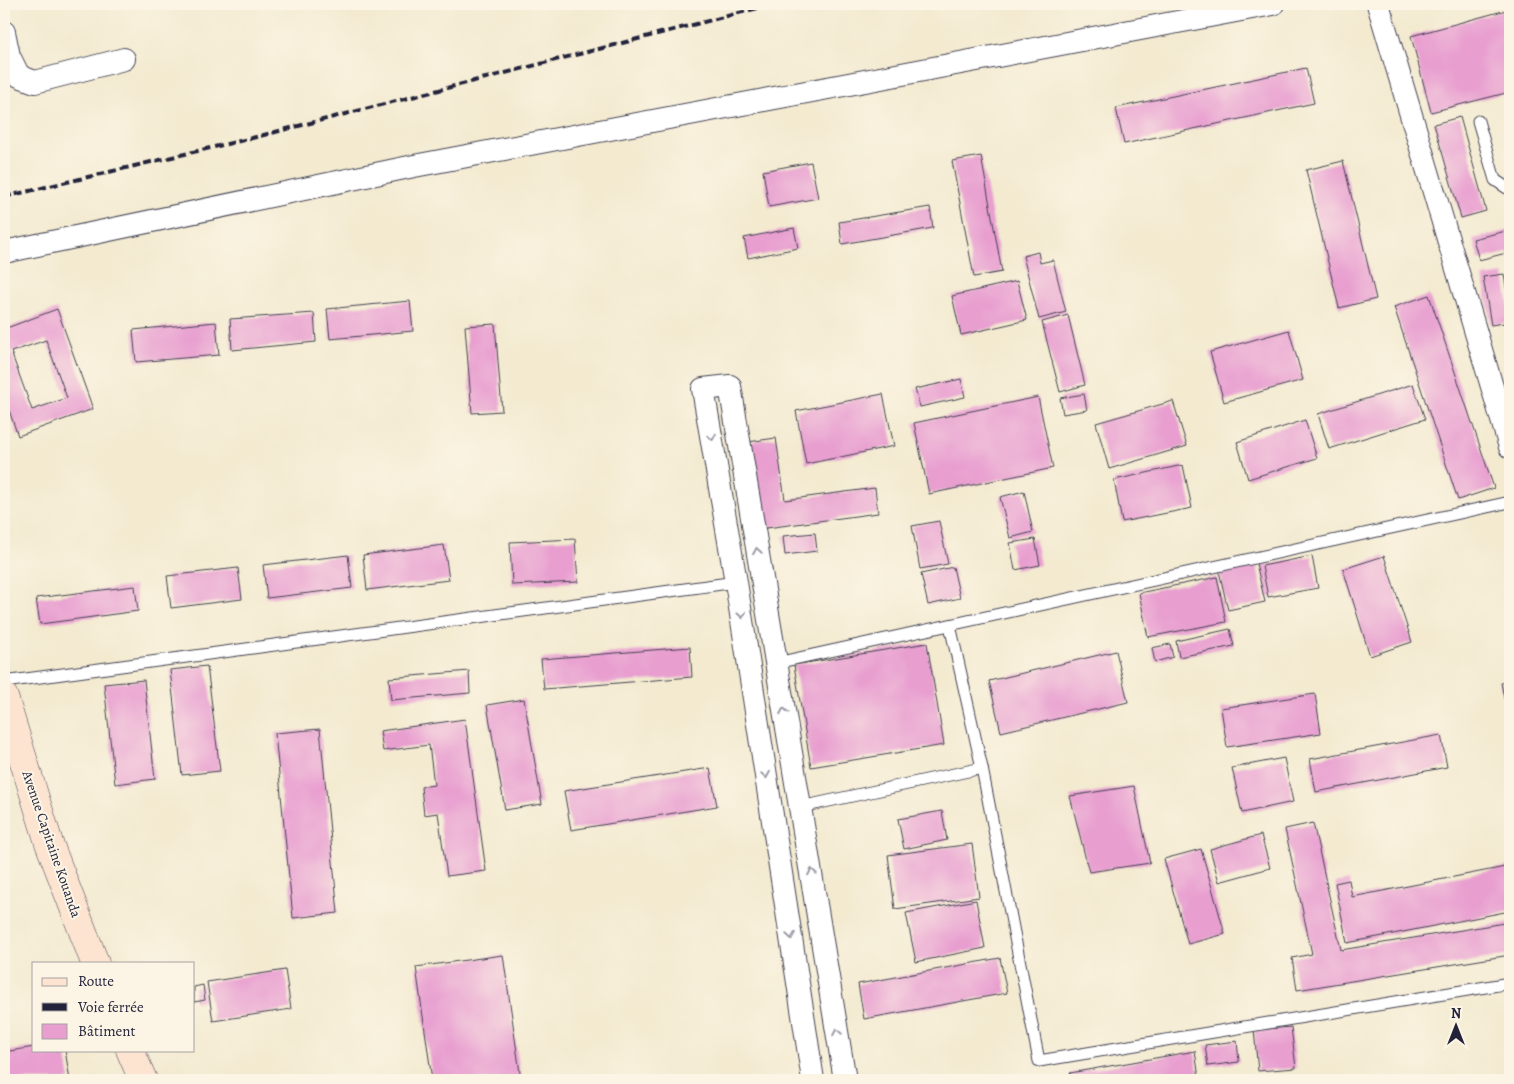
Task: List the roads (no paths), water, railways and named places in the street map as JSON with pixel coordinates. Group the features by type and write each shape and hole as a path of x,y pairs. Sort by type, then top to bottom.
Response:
{"street":[{"path":"4,252 414,166 1273,4"},
{"path":"1378,4 1510,446"},
{"path":"4,32 9,56 19,76 34,82 124,59"},
{"path":"813,1080 736,582 703,389 730,386 845,1080"},
{"name":"Avenue Capitaine Kouanda","path":"4,696 49,843 95,962"},
{"path":"131,1052 142,1080"}],"lane":[{"path":"1478,122 1495,180 1510,188"},
{"path":"776,664 1510,502"},
{"path":"4,682 736,582"},
{"path":"950,625 982,768 1039,1061 1510,983"},
{"path":"801,807 982,768"}],"railway":[{"path":"4,197 252,138 774,4"}]}
